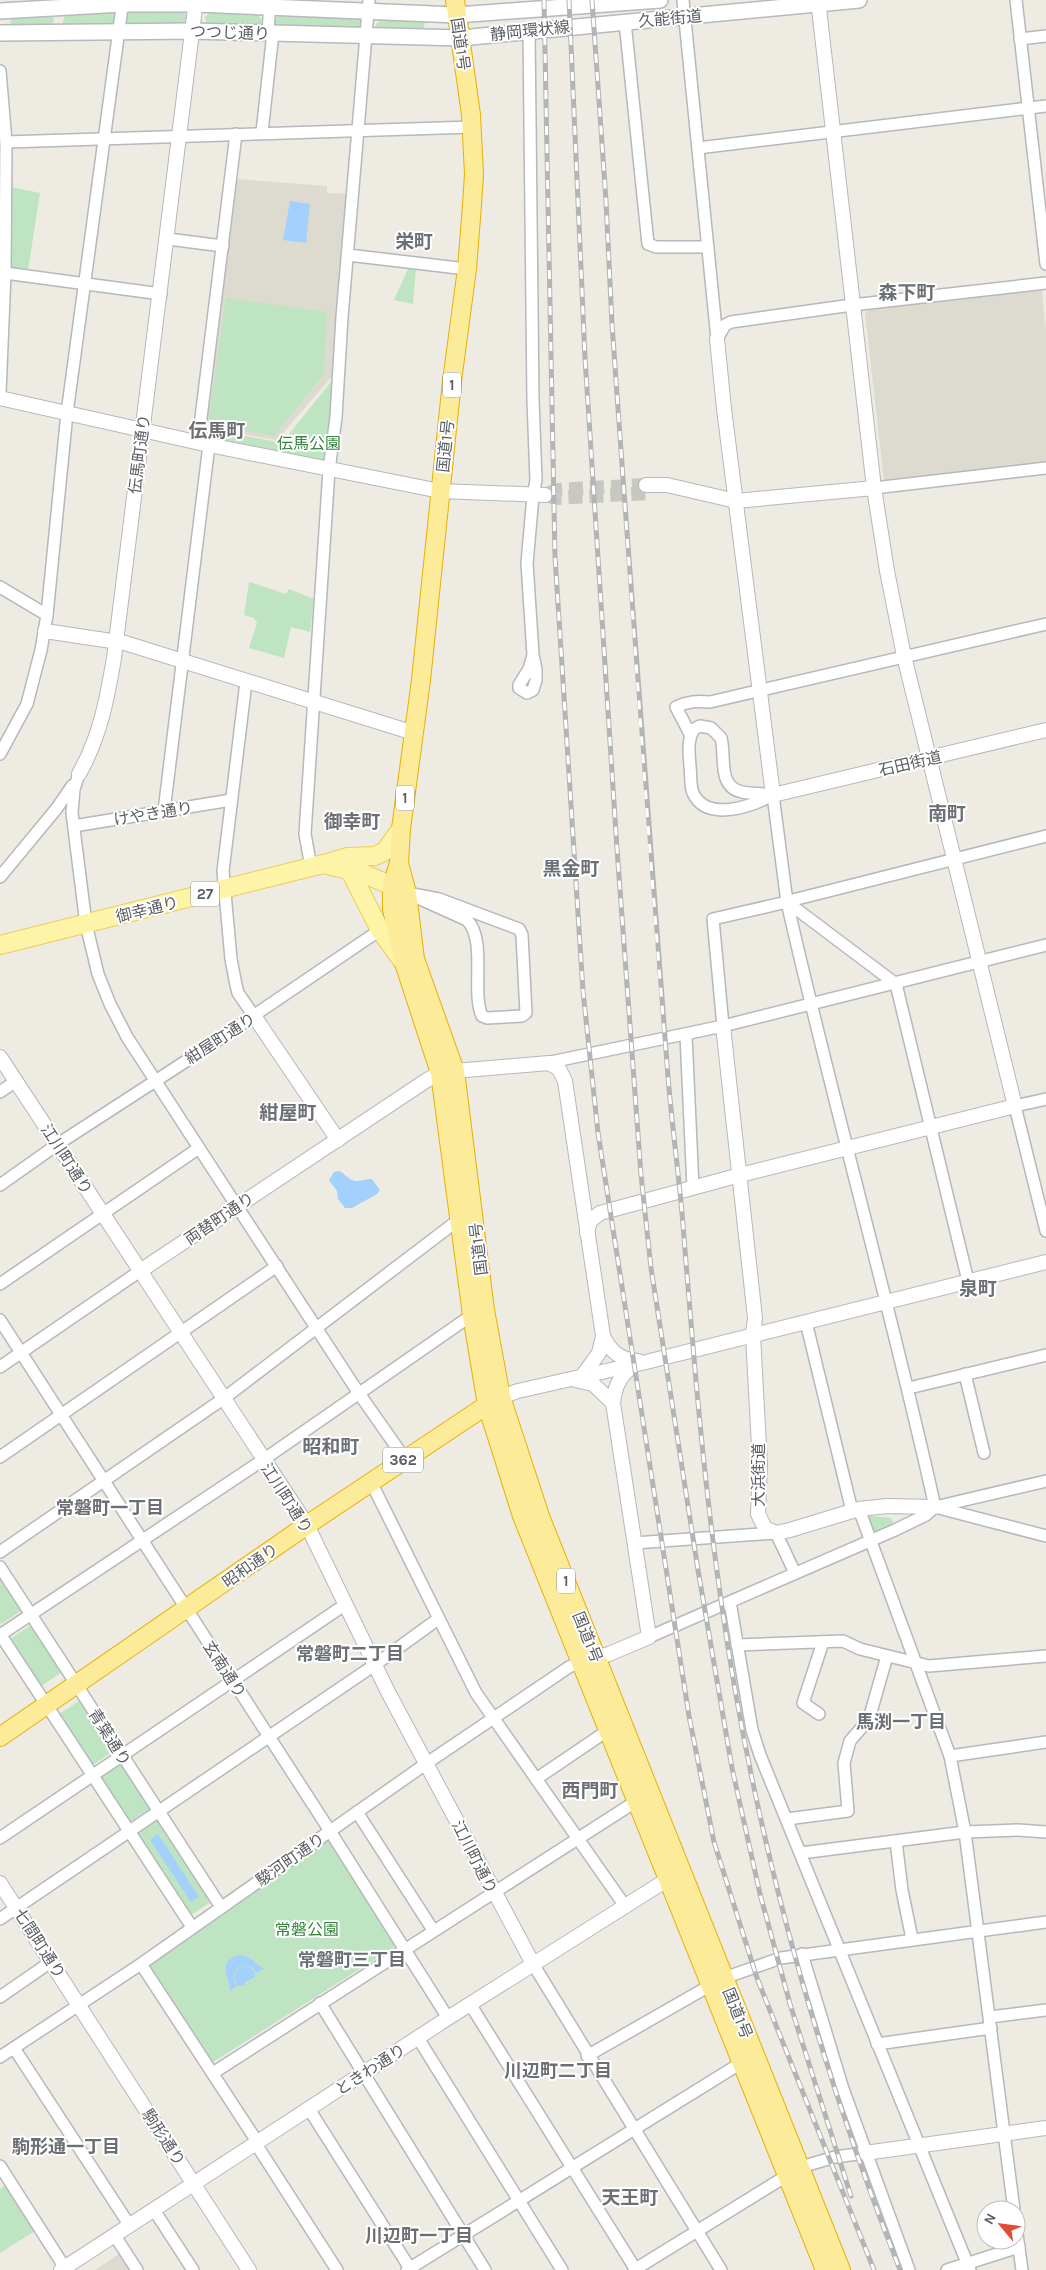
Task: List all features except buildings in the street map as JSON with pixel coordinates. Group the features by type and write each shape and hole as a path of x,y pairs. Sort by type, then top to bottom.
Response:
{"highway":[{"name":"国道1号","path":"456,7 472,127 474,174 467,269 440,491 414,733 401,829 399,890 415,959 448,1072 485,1310 494,1401"},
{"name":"国道1号","path":"399,890 392,909 404,963 448,1072 472,1315 494,1401 541,1519 588,1660 793,2171 825,2270"},
{"name":"昭和通り","path":"0,1736 187,1609 306,1525 494,1401"},
{"name":"国道1号","path":"588,1660 607,1731 635,1802 674,1875"},
{"name":"国道1号","path":"717,1981 741,2063 841,2270"}],"main road":[{"name":"久能街道","path":"607,3 660,0"},
{"name":"久能街道","path":"600,24 818,2 859,0"},
{"name":"つつじ通り","path":"0,11 122,2 456,7"},
{"name":"静岡環状線","path":"456,7 607,3"},
{"name":"静岡環状線","path":"461,38 600,24"},
{"name":"つつじ通り","path":"0,33 193,31 461,38"},
{"name":"27","path":"317,865 347,857 375,856 388,847 401,829"},
{"name":"御幸通り","path":"0,945 317,865 362,873 399,890"},
{"path":"348,869 380,930 404,963"}],"street":[{"path":"683,0 717,339 773,795 788,901 810,1004 909,1388 935,1507"},
{"path":"1016,0 1041,192 1046,264"},
{"path":"0,754 28,704 47,614 67,413 120,31 122,2"},
{"name":"伝馬町通り","path":"0,877 57,808 79,774 93,748 104,714 116,641 141,429 161,294 196,2"},
{"path":"818,2 874,488 887,571 904,656 953,860 1046,1231"},
{"path":"262,132 271,33 270,4"},
{"path":"317,865 305,834 329,470 336,417 369,5"},
{"path":"625,22 648,244 656,247 708,247"},
{"path":"529,30 534,414 536,480 539,496 527,563 533,655"},
{"path":"1020,39 1046,36"},
{"path":"0,71 6,142 5,273 0,393"},
{"path":"698,148 1046,106"},
{"path":"6,142 104,137 262,132 359,132 472,127"},
{"path":"164,810 183,662 203,444 236,134"},
{"path":"168,239 224,246"},
{"path":"348,256 467,269"},
{"path":"5,273 161,294"},
{"path":"717,339 725,325 732,322 852,305 1046,283"},
{"path":"0,398 203,444 440,491 539,496"},
{"path":"647,489 681,489 736,501 874,488 1046,468"},
{"path":"0,587 47,614"},
{"path":"690,734 676,707 685,702 710,702 1046,624"},
{"path":"44,631 116,641 314,704 414,733"},
{"path":"246,682 223,872 236,985 238,994 338,1140"},
{"path":"700,726 706,726 716,732 722,744 724,774 731,787 743,793 773,795 760,802 723,810 711,809 701,803 692,792 690,734 700,726"},
{"name":"石田街道","path":"773,795 1046,730"},
{"path":"79,774 72,801 74,826 86,924 104,992 127,1037 358,1392 405,1459"},
{"name":"けやき通り","path":"74,826 231,800"},
{"path":"723,1026 713,919 1046,836"},
{"path":"399,890 513,925 519,929 522,935 526,1013 517,1016 486,1018 482,1016 476,942 472,925 467,920 429,900"},
{"path":"788,901 896,984 968,1281"},
{"name":"紺屋町通り","path":"0,1185 58,1144 254,1016 380,930"},
{"path":"448,1072 546,1063 686,1035 1046,945"},
{"name":"大浜街道","path":"723,1026 755,1318 753,1335 760,1464 758,1514 764,1528 776,1533"},
{"path":"686,1035 693,1188"},
{"name":"江川町通り","path":"0,1057 306,1525 376,1664 388,1692 427,1763 493,1893 533,1964"},
{"path":"546,1063 559,1069 565,1081 603,1336 599,1353 583,1375"},
{"name":"両替町通り","path":"0,1367 140,1271 427,1080 448,1072"},
{"path":"0,1092 16,1081"},
{"path":"587,1233 590,1220 600,1213 740,1175 849,1150 1046,1099"},
{"path":"0,1284 199,1148"},
{"path":"582,1200 591,1209 600,1213"},
{"path":"0,1552 223,1399 461,1218"},
{"path":"494,1401 518,1391 640,1363 1046,1262"},
{"path":"0,1457 277,1266"},
{"path":"192,1927 131,1831 0,1634 263,1460 358,1392 472,1315"},
{"name":"玄南通り","path":"0,1320 330,1831 448,2018"},
{"path":"806,1322 855,1510 870,1541 950,1756 965,1832 1013,2200"},
{"path":"603,1336 613,1352 640,1363"},
{"path":"909,1388 1046,1355"},
{"path":"640,1363 623,1374 618,1381 613,1403 649,1637"},
{"path":"965,1374 984,1453"},
{"path":"566,1380 584,1380 593,1384 613,1403"},
{"path":"588,1660 649,1637 870,1541 926,1515 935,1507 1046,1481"},
{"path":"371,1482 476,1693 625,1906"},
{"path":"634,1543 776,1533 806,1526 855,1510 887,1506 935,1507 1046,1536"},
{"path":"776,1533 795,1573"},
{"name":"青葉通り","path":"0,1567 221,1906"},
{"path":"730,1602 752,1730 760,1755 969,2266"},
{"path":"0,1838 346,1604"},
{"path":"0,1919 376,1664 438,1619"},
{"path":"819,1714 803,1703 823,1642"},
{"path":"737,1644 842,1642 916,1665 930,1666 1046,1656"},
{"path":"787,1819 848,1811 844,1763 850,1741 870,1719 887,1656"},
{"name":"駿河町通り","path":"0,2057 141,1964 356,1812 569,1667 588,1660"},
{"path":"536,1779 607,1731"},
{"path":"950,1756 1046,1742"},
{"path":"213,2073 404,1948 635,1802"},
{"path":"356,1812 433,1930"},
{"path":"801,1853 965,1832 1018,1830 1046,1832"},
{"path":"896,1841 902,1890 912,1939"},
{"name":"ときわ通り","path":"63,2269 448,2018 674,1875"},
{"name":"七間町通り","path":"0,1883 79,2004"},
{"path":"587,2056 717,1981 781,1958 1046,1922"},
{"path":"802,1954 865,2153 909,2270"},
{"path":"0,1997 52,1961"},
{"path":"141,1964 213,2073 337,2270"},
{"path":"533,1964 587,2056 721,2270"},
{"path":"320,2003 485,2270"},
{"name":"駒形通り","path":"79,2004 249,2270"},
{"path":"470,2004 635,2270 793,2171 835,2157 1046,2128"},
{"path":"877,2044 990,2023 1046,2010"},
{"path":"418,2038 562,2270"},
{"path":"14,2048 130,2226"},
{"path":"309,2109 410,2269 463,2234 741,2063"},
{"path":"0,2166 63,2269"},
{"path":"154,2210 193,2270"},
{"path":"115,2236 137,2270"},
{"path":"947,2270 969,2266 1011,2250"},
{"path":"1019,2250 1022,2270"}],"shaded area":[{"path":"236,179 327,186 327,193 349,194 333,375 277,440 209,429 204,424"},
{"path":"1038,288 1042,291 1046,330 1046,463 884,481 865,313 868,310"},
{"path":"122,2252 133,2270 95,2270"}],"green space":[{"path":"182,10 187,16 184,24 128,25 125,22 128,11"},
{"path":"112,11 115,17 114,24 110,26 65,26 63,23 65,14"},
{"path":"211,12 258,15 261,19 261,27 207,25 205,17"},
{"path":"12,15 53,15 54,21 51,26 12,28 10,22"},
{"path":"279,15 361,17 363,19 361,30 276,28 274,20"},
{"path":"382,20 420,20 425,23 423,31 376,29 376,24"},
{"path":"11,187 40,193 28,270 10,267"},
{"path":"408,269 416,269 413,304 394,300"},
{"path":"226,298 327,312 324,374 274,436 208,423"},
{"name":"伝馬公園","path":"334,378 329,470 203,440 204,428 282,443"},
{"path":"249,582 286,594 289,589 314,599 310,632 291,627 284,658 249,648 257,623 254,618 244,615"},
{"path":"864,1517 891,1518 893,1522 891,1527 871,1537"},
{"path":"0,1576 22,1610 1,1624 0,1623"},
{"path":"31,1625 62,1672 40,1687 9,1640"},
{"path":"79,1701 113,1751 93,1765 59,1714"},
{"path":"121,1762 151,1808 130,1822 100,1776"},
{"path":"158,1820 211,1902 189,1916 137,1834"},
{"name":"常磐公園","path":"328,1840 396,1946 213,2062 147,1964"},
{"path":"5,2185 35,2231 0,2253 0,2189"}],"water":[{"path":"290,201 310,204 306,243 283,240"},
{"path":"339,1171 354,1181 372,1179 380,1190 377,1194 352,1208 345,1208 338,1199 337,1191 329,1180 334,1172"},
{"path":"158,1834 199,1897 191,1902 150,1840"},
{"path":"240,1955 251,1959 264,1969 256,1973 253,1968 245,1965 240,1966 234,1976 237,1986 230,1991 226,1966 228,1961"},
{"path":"245,1965 253,1970 254,1978 246,1981 243,1986 238,1986 235,1974"}],"tunnel":[{"path":"646,485 556,490 545,495 556,498 648,493"}],"railway":[{"path":"544,0 555,557 583,991 598,1133 689,1716 714,1842 757,1978 874,2270"},
{"path":"569,0 585,358 617,849 641,1175 651,1268 698,1570 732,1768 760,1894 790,2004 851,2196"},
{"path":"592,0 606,201 612,324 660,983 699,1413 721,1600 734,1686 751,1771 769,1856 791,1940 814,2024 841,2107 869,2189 900,2270"}],"district":[{"name":"栄町","path":"414,241"},
{"name":"森下町","path":"907,292"},
{"name":"伝馬町","path":"217,430"},
{"name":"南町","path":"947,813"},
{"name":"御幸町","path":"352,821"},
{"name":"黒金町","path":"571,868"},
{"name":"紺屋町","path":"288,1112"},
{"name":"泉町","path":"978,1288"},
{"name":"昭和町","path":"331,1446"},
{"name":"常磐町一丁目","path":"110,1508"},
{"name":"常磐町二丁目","path":"350,1654"},
{"name":"馬渕一丁目","path":"901,1722"},
{"name":"西門町","path":"590,1790"},
{"name":"常磐町三丁目","path":"352,1960"},
{"name":"川辺町二丁目","path":"558,2071"},
{"name":"駒形通一丁目","path":"66,2147"},
{"name":"天王町","path":"630,2197"},
{"name":"川辺町一丁目","path":"419,2236"}]}
